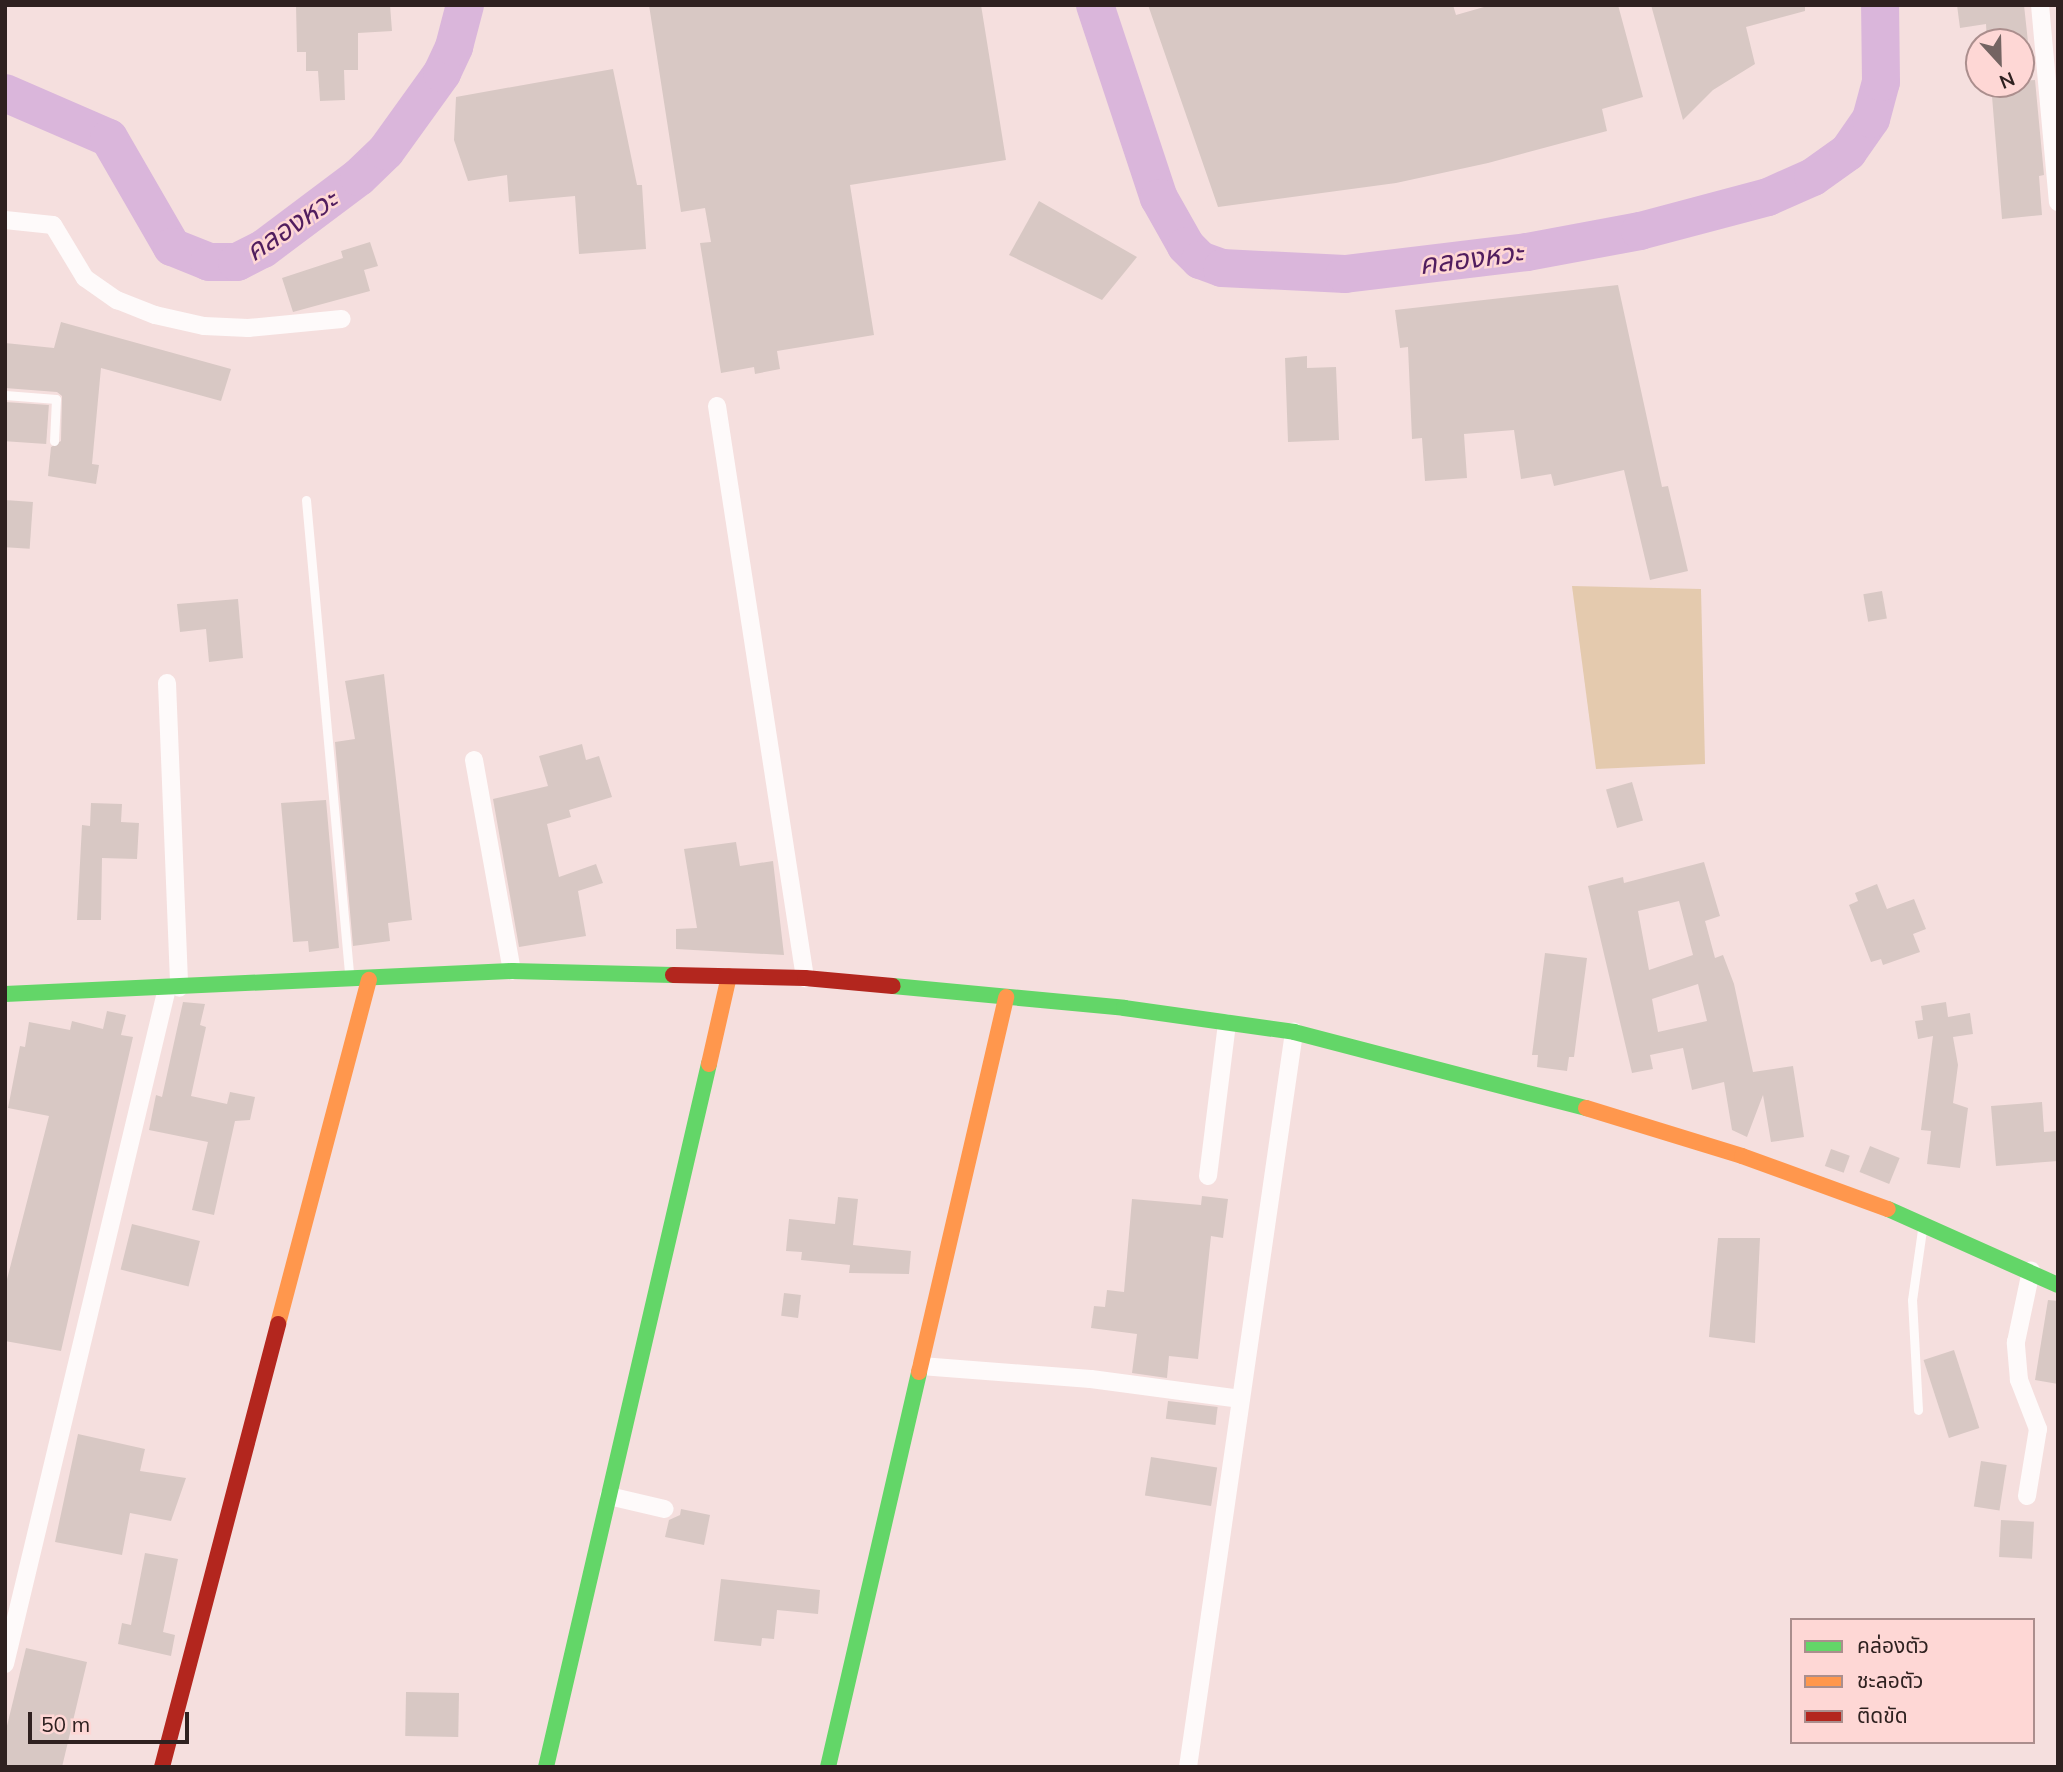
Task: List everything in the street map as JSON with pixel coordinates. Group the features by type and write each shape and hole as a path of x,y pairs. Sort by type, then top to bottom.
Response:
{"street":[{"path":"2040,5 2058,202"},
{"path":"5,219 49,222 85,278 117,300 155,315 204,326 248,328 342,319"},
{"path":"717,406 805,978"},
{"path":"5,1664 173,988 167,683"},
{"path":"474,760 512,971"},
{"path":"5,994 350,981 512,971 805,978 1006,997 1294,1032 1562,1100 1742,1156 1924,1222 2058,1285"},
{"path":"546,1767 729,976"},
{"path":"162,1767 369,980"},
{"path":"828,1767 1006,997"},
{"path":"1208,1176 1227,1023"},
{"path":"1188,1767 1294,1032"},
{"path":"2027,1496 2038,1429 2019,1380 2016,1342 2031,1271"},
{"path":"921,1366 1091,1379 1241,1399"},
{"path":"608,1496 665,1509"}],"lane":[{"path":"5,395 56,399 54,441"},
{"path":"306,500 350,981"},
{"path":"1918,1410 1912,1300 1924,1222"}],"shaded area":[{"path":"1572,586 1701,589 1705,764 1596,769"}],"building":[{"path":"296,5 390,5 392,31 358,33 358,70 344,70 345,100 320,101 318,71 306,71 306,52 297,52"},
{"path":"649,5 981,5 1006,160 850,185 874,335 777,351 780,369 755,374 754,367 721,373 700,243 711,242 705,208 681,212"},
{"path":"1148,5 1453,5 1456,15 1491,5 1618,5 1643,97 1602,109 1607,131 1488,163 1396,183 1218,207"},
{"path":"1651,5 1805,5 1805,11 1746,27 1755,64 1713,90 1683,120"},
{"path":"1957,5 2024,5 2026,28 1986,28 1986,24 1960,28"},
{"path":"613,69 637,185 642,185 646,249 579,254 575,196 509,202 507,175 468,181 454,140 456,97"},
{"path":"2035,80 2044,175 2039,176 2042,215 2002,219 1992,98 2035,98"},
{"path":"1039,201 1137,257 1102,300 1009,255"},
{"path":"370,242 378,266 364,270 370,291 293,312 282,278 343,258 341,251"},
{"path":"1618,285 1662,487 1668,486 1688,571 1650,580 1624,470 1554,486 1551,474 1521,479 1514,430 1464,434 1467,478 1425,481 1422,438 1412,439 1408,347 1400,348 1395,310"},
{"path":"61,322 231,369 221,401 101,368 92,464 99,465 96,484 48,476 51,447 61,441 62,396 57,392 5,388 5,343 54,348"},
{"path":"1307,356 1307,368 1336,367 1339,440 1288,442 1285,358"},
{"path":"5,402 49,405 46,444 5,441"},
{"path":"5,500 33,502 30,549 5,547"},
{"path":"1882,591 1887,619 1868,622 1863,594"},
{"path":"238,599 243,658 209,662 206,629 180,632 177,604"},
{"path":"384,674 412,920 388,923 390,941 353,946 335,742 355,739 345,681"},
{"path":"582,744 586,760 599,756 612,797 569,810 571,817 547,824 559,877 596,864 603,883 578,891 586,936 519,947 493,799 548,786 539,756"},
{"path":"1632,782 1643,820 1617,828 1606,789"},
{"path":"326,800 339,948 309,952 308,941 293,942 281,803"},
{"path":"91,803 122,804 121,822 139,823 137,859 102,858 101,920 77,920 82,825 90,826"},
{"path":"736,842 740,866 773,861 784,955 676,949 676,929 697,928 684,849"},
{"path":"1704,862 1720,916 1705,921 1715,958 1723,955 1734,984 1753,1072 1793,1066 1804,1137 1771,1142 1763,1095 1747,1137 1732,1130 1724,1082 1692,1090 1683,1048 1650,1055 1653,1069 1632,1073 1588,886 1623,877 1624,883","holes":["1679,901 1693,955 1649,970 1638,911","1698,984 1707,1021 1658,1032 1652,999"]},
{"path":"1877,884 1887,909 1914,899 1926,929 1913,934 1920,952 1883,965 1881,959 1871,962 1849,905 1858,901 1855,893"},
{"path":"1545,953 1587,958 1574,1057 1569,1057 1567,1071 1537,1067 1538,1055 1532,1055"},
{"path":"183,1002 205,1004 200,1025 206,1027 191,1096 227,1104 230,1092 255,1097 250,1120 235,1121 214,1215 192,1210 208,1142 149,1130 156,1095 162,1097"},
{"path":"1946,1002 1948,1017 1970,1013 1973,1034 1953,1037 1958,1065 1953,1103 1968,1108 1960,1168 1927,1164 1931,1131 1921,1130 1933,1036 1918,1039 1915,1021 1923,1020 1921,1006"},
{"path":"107,1011 126,1015 121,1035 133,1037 61,1351 5,1341 5,1287 49,1116 8,1108 20,1046 25,1047 29,1022 70,1030 72,1021 103,1029"},
{"path":"2042,1102 2044,1132 2058,1131 2058,1161 1996,1166 1991,1106"},
{"path":"1870,1146 1900,1158 1889,1184 1860,1172"},
{"path":"1831,1149 1850,1156 1844,1173 1825,1166"},
{"path":"1202,1196 1228,1199 1223,1238 1211,1236 1198,1359 1169,1356 1167,1378 1132,1373 1137,1334 1091,1328 1094,1306 1105,1307 1107,1290 1124,1292 1132,1199 1201,1205"},
{"path":"838,1197 858,1199 853,1245 911,1251 909,1274 849,1273 850,1265 801,1260 802,1252 786,1251 789,1219 835,1224"},
{"path":"132,1224 200,1241 189,1287 121,1270"},
{"path":"1718,1238 1760,1238 1755,1343 1709,1337"},
{"path":"784,1293 801,1295 798,1318 781,1316"},
{"path":"2048,1300 2058,1301 2058,1384 2035,1380"},
{"path":"1954,1350 1979,1428 1949,1438 1924,1360"},
{"path":"1168,1401 1218,1407 1215,1425 1166,1419"},
{"path":"78,1434 145,1449 140,1471 186,1478 171,1521 130,1513 122,1555 55,1542"},
{"path":"1151,1457 1217,1467 1211,1506 1145,1496"},
{"path":"1981,1461 2007,1465 1999,1511 1974,1506"},
{"path":"681,1509 710,1515 704,1545 665,1537 669,1520 680,1515"},
{"path":"2001,1520 2034,1522 2032,1559 1999,1557"},
{"path":"145,1553 178,1559 163,1632 175,1635 171,1656 118,1644 122,1623 131,1625"},
{"path":"721,1579 820,1590 818,1614 777,1610 774,1639 762,1638 761,1646 714,1641"},
{"path":"26,1648 87,1662 62,1767 5,1767 5,1734"},
{"path":"406,1692 459,1693 458,1737 405,1736"}],"waterway":[{"name":"คลองหวะ","path":"5,93 109,138 172,247 209,262 237,262 263,249 359,177 386,151 442,73 454,47 465,5"},
{"name":"คลองหวะ","path":"1095,5 1159,198 1186,246 1200,260 1222,268 1345,274 1527,252 1640,231 1768,197 1813,177 1848,152 1871,119 1881,82 1880,5"}],"traffic: fast":[{"path":"5,994 512,971 673,975"},
{"path":"893,986 1124,1008 1294,1032 1586,1108"},
{"path":"546,1767 709,1064"},
{"path":"1888,1209 2058,1285"},
{"path":"828,1767 919,1372"}],"traffic: slow":[{"path":"709,1064 729,976"},
{"path":"278,1324 369,980"},
{"path":"919,1372 1006,997"},
{"path":"1586,1108 1742,1156 1888,1209"}],"traffic: jam":[{"path":"673,975 805,978 893,986"},
{"path":"162,1767 278,1324"}]}
